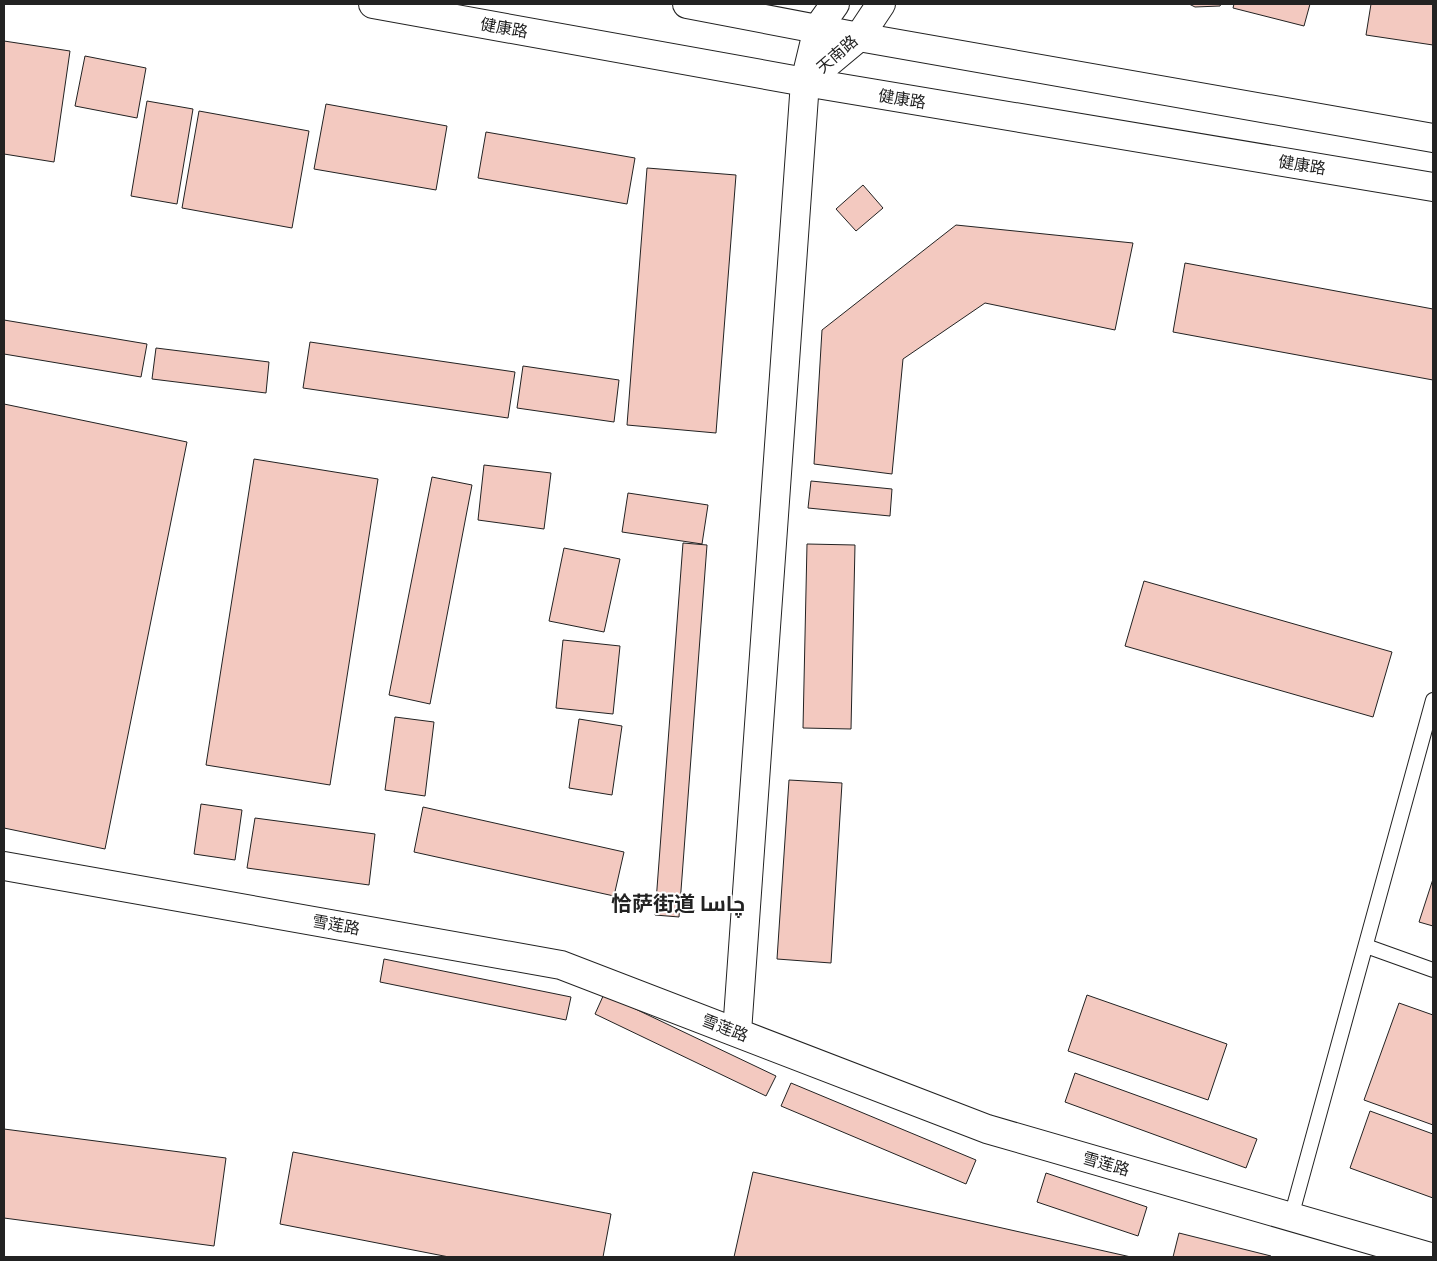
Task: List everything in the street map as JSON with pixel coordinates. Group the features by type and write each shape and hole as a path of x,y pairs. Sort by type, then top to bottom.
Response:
{"street":[{"name":"健康路","path":"373,4 804,82 1433,187"},
{"path":"687,4 859,37 1433,138"},
{"name":"天南路","path":"804,82 818,28 835,4"},
{"name":"天南路","path":"804,82 859,37 881,4"},
{"path":"736,1032 804,82"},
{"name":"雪莲路","path":"4,866 561,965 987,1129 1430,1257"}],"lane":[{"path":"1291,1217 1433,700"},
{"path":"1366,946 1433,970"}],"building":[{"path":"1189,4 1221,4 1220,6 1195,7"},
{"path":"1234,4 1310,4 1304,26 1233,8"},
{"path":"1371,4 1433,4 1433,45 1366,35"},
{"path":"4,41 70,51 54,162 4,154"},
{"path":"85,56 146,68 137,118 75,106"},
{"path":"147,101 193,109 177,204 131,196"},
{"path":"326,104 447,126 436,190 314,169"},
{"path":"199,111 309,131 292,228 182,208"},
{"path":"486,132 635,158 627,204 478,178"},
{"path":"647,168 736,175 716,433 627,425"},
{"path":"863,185 883,208 856,231 836,209"},
{"path":"956,225 1133,243 1115,330 985,303 903,359 892,474 814,464 822,330"},
{"path":"1185,263 1433,309 1433,380 1173,332"},
{"path":"4,320 147,344 141,377 4,354"},
{"path":"310,342 515,372 508,418 303,388"},
{"path":"156,348 269,362 266,393 152,379"},
{"path":"523,366 619,380 614,422 517,408"},
{"path":"4,404 187,442 105,849 4,828"},
{"path":"254,459 378,479 330,785 206,765"},
{"path":"484,465 551,473 544,529 478,520"},
{"path":"432,477 472,485 430,704 389,695"},
{"path":"811,481 892,489 890,516 808,508"},
{"path":"628,493 708,505 702,544 622,532"},
{"path":"683,543 707,545 679,917 655,915"},
{"path":"807,544 855,545 851,729 803,728"},
{"path":"564,548 620,559 604,632 549,621"},
{"path":"1144,581 1392,652 1373,717 1125,646"},
{"path":"563,640 620,646 613,714 556,708"},
{"path":"395,717 434,722 425,796 385,790"},
{"path":"579,719 622,726 612,795 569,788"},
{"path":"789,780 842,783 831,963 777,959"},
{"path":"201,804 242,810 235,860 194,854"},
{"path":"423,807 624,852 614,896 414,852"},
{"path":"255,818 375,834 369,885 247,868"},
{"path":"1433,879 1433,926 1419,922"},
{"path":"384,959 571,997 566,1020 380,982"},
{"path":"604,994 776,1076 766,1096 595,1014"},
{"path":"1087,995 1227,1044 1208,1100 1068,1051"},
{"path":"1399,1003 1433,1015 1433,1125 1364,1100"},
{"path":"1075,1073 1257,1139 1246,1168 1065,1102"},
{"path":"791,1083 976,1160 966,1184 781,1106"},
{"path":"1370,1111 1433,1134 1433,1198 1350,1168"},
{"path":"4,1129 226,1158 214,1246 4,1218"},
{"path":"293,1152 611,1214 603,1257 449,1257 280,1224"},
{"path":"753,1172 1131,1257 734,1257"},
{"path":"1046,1173 1147,1207 1138,1236 1037,1202"},
{"path":"1179,1233 1271,1256 1271,1257 1173,1257"}],"district":[{"name":"恰萨街道 چاسا","path":"678,903"}]}
